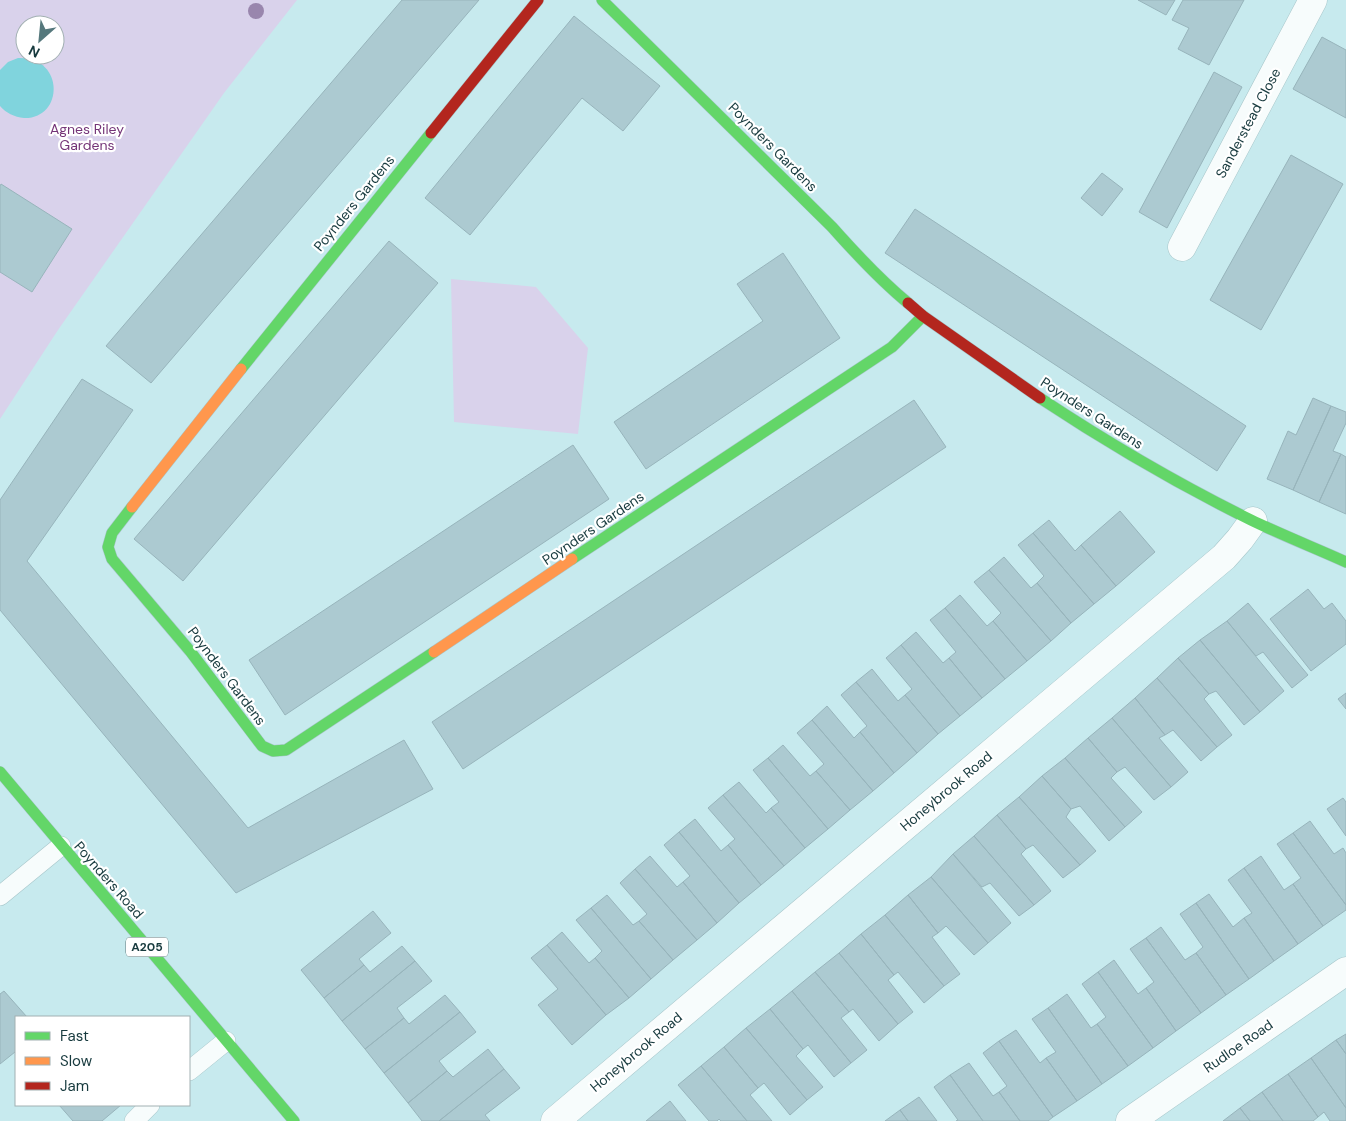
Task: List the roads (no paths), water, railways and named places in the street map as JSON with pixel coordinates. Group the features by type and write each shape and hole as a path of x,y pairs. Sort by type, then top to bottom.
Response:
{"main road":[{"name":"Poynders Gardens","path":"538,0 208,410 112,533 108,547 112,559 190,651 262,746 273,752 286,750 892,347 923,316"},
{"name":"Poynders Gardens","path":"602,0 832,227 872,271 923,316 1082,426 1136,459 1254,521"},
{"path":"1254,521 1346,562"},
{"name":"Poynders Road","path":"0,772 294,1121"}],"street":[{"name":"Sanderstead Close","path":"1182,247 1313,0"},
{"name":"Honeybrook Road","path":"555,1121 1224,557 1254,521"},
{"name":"Rudloe Road","path":"1130,1121 1346,970"}],"lane":[{"path":"0,896 61,846"},
{"path":"190,1070 226,1041"},
{"path":"134,1121 149,1106"}],"water":[{"path":"15,59 15,65 41,65 51,76 54,88 52,99 47,109 37,116 17,117 8,113 0,106 0,70 8,62"}],"park label":[{"name":"Agnes Riley Gardens","path":"87,138"}]}
